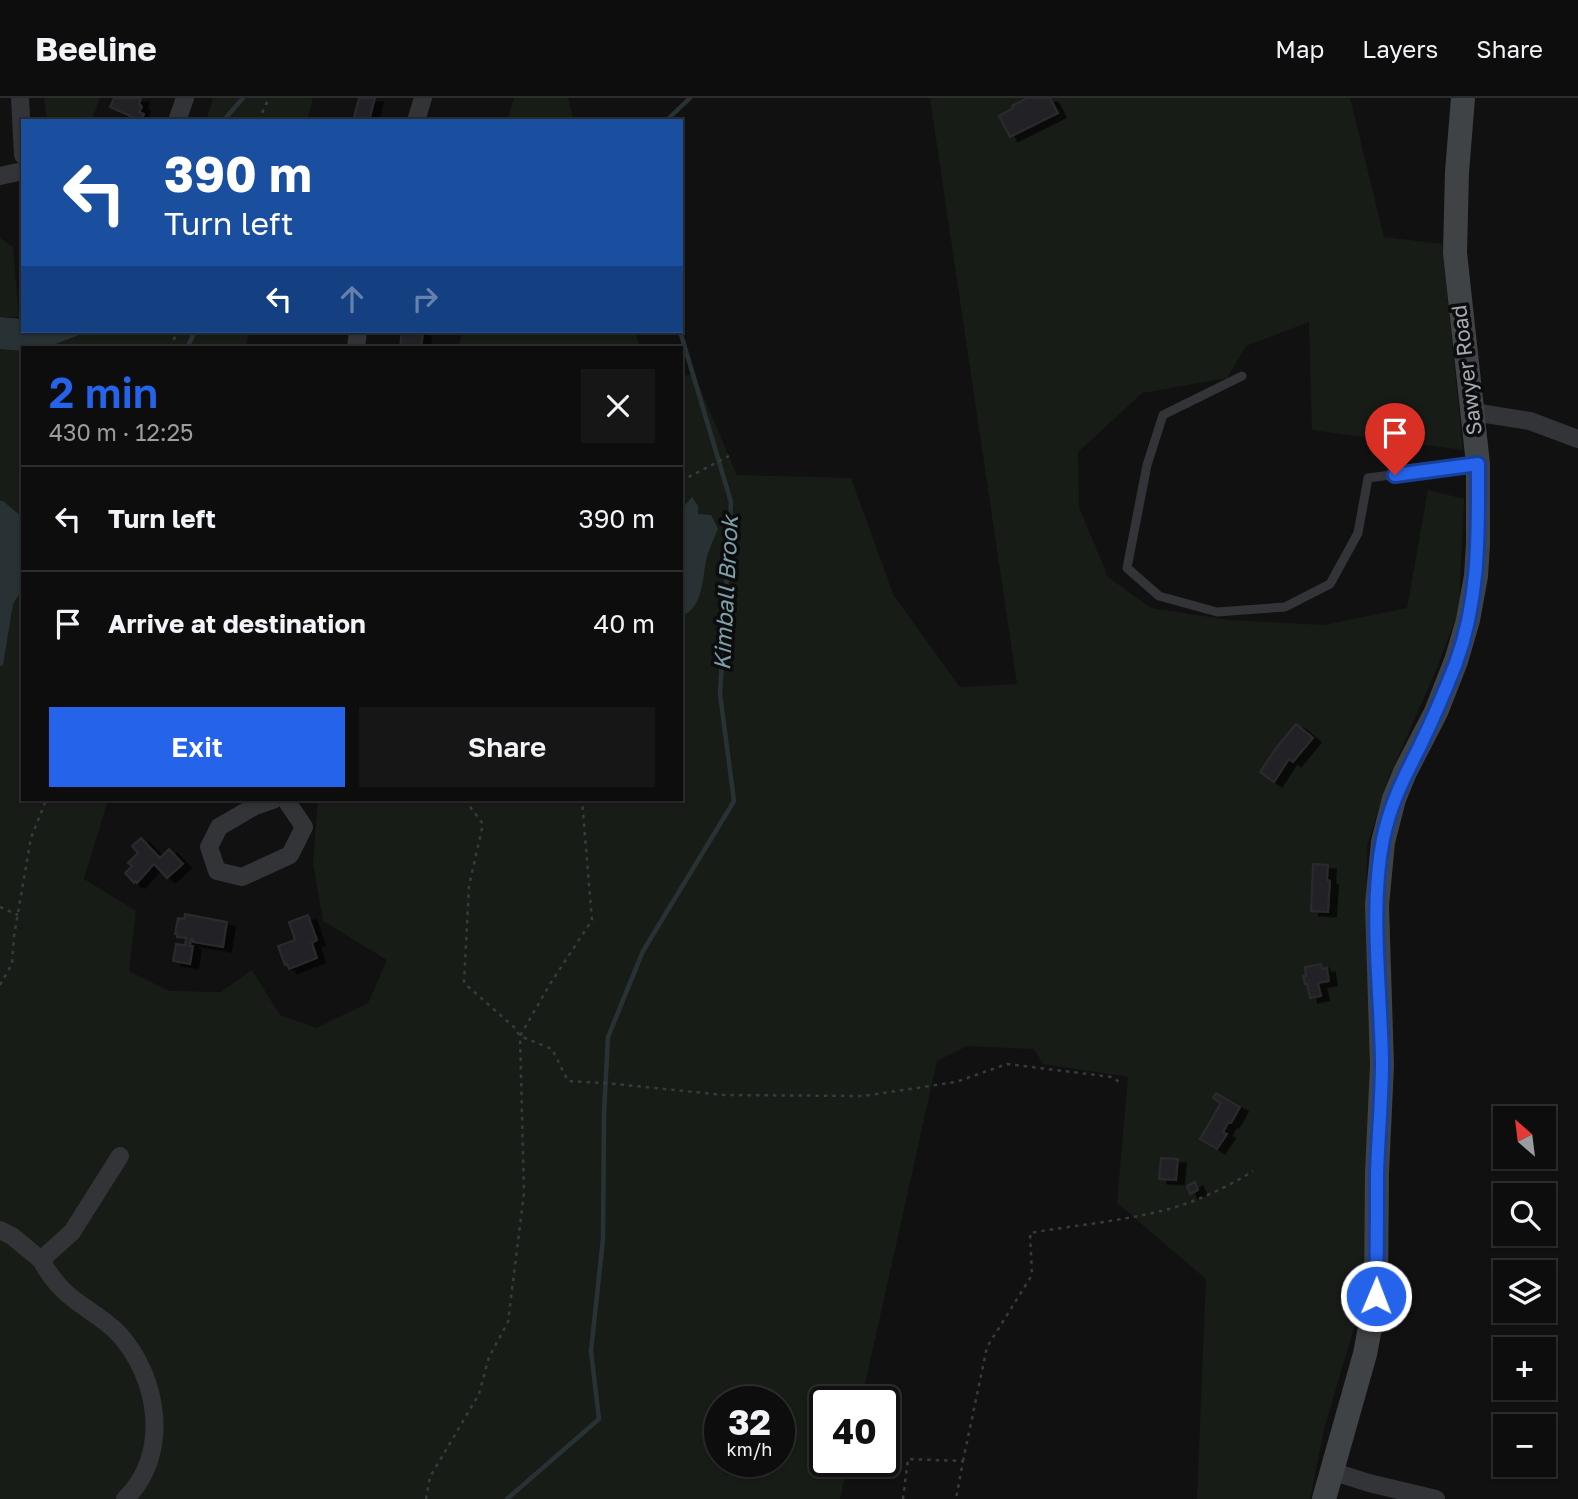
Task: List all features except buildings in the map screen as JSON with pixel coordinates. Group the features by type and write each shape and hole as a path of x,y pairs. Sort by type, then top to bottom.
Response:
{"street":[{"path":"20,98 21,119"},
{"path":"178,119 185,98"},
{"path":"417,119 423,98"},
{"name":"Sawyer Road","path":"1324,1499 1365,1354 1376,1296 1377,1172 1382,1065 1377,905 1383,842 1394,799 1436,712 1456,661 1468,620 1476,576 1478,464 1455,253 1457,172 1463,98"},
{"path":"0,176 21,171"},
{"path":"1474,412 1530,421 1578,439"},
{"path":"270,801 255,806 219,827 209,848 217,871 242,877 290,855 304,827 287,801"},
{"path":"41,1260 72,1232 120,1156"},
{"path":"0,1230 12,1236 41,1260 64,1291 121,1336 148,1384 155,1427 152,1453 143,1475 125,1499"},
{"path":"1331,1472 1436,1499"}],"lane":[{"path":"1242,376 1163,415 1147,465 1126,568 1158,596 1217,611 1285,607 1330,584 1358,533 1367,478 1478,464"}],"path":[{"path":"260,119 269,98"},
{"path":"683,480 729,456"},
{"path":"0,985 12,964 14,936 31,838 46,801"},
{"path":"466,801 483,824 469,886 464,983 514,1027 520,1036 552,1049 568,1082 724,1095 863,1096 956,1082 1007,1064 1112,1077 1119,1082"},
{"path":"426,1499 430,1477 479,1394 489,1357 508,1322 524,1193 520,1036 592,920 582,801"},
{"path":"0,907 18,915"},
{"path":"956,1499 987,1347 1032,1275 1030,1233 1136,1217 1172,1208 1215,1191 1253,1171"},
{"path":"903,1499 908,1459 963,1461"}],"shaded area":[{"path":"44,98 100,98 92,119 47,119"},
{"path":"213,98 313,98 308,119 207,119"},
{"path":"514,98 568,98 573,119 508,119"},
{"path":"930,98 1350,98 1384,237 1442,244 1463,450 1312,430 1309,322 1246,346 1227,378 1142,393 1078,452 1079,507 1108,577 1151,608 1230,620 1324,625 1407,608 1428,490 1464,499 1459,610 1389,777 1367,846 1366,930 1371,1067 1363,1297 1324,1429 1310,1499 1197,1499 1206,1279 1117,1203 1128,1077 1043,1064 1034,1049 967,1046 937,1061 865,1386 809,1386 809,1477 845,1477 840,1499 0,1499 0,329 57,343 84,333 249,333 246,346 21,346 21,801 108,801 84,879 136,911 129,971 169,991 221,992 252,970 280,1015 316,1028 368,1003 387,960 323,921 313,863 318,801 683,801 683,376 694,374 737,475 851,478 894,596 960,687 1017,684"},
{"path":"0,238 13,247 19,317 0,317"},
{"path":"0,317 21,319 21,333 85,333 50,346 21,346 21,351 0,349"},
{"path":"463,333 636,333 639,346 458,346"},
{"path":"692,497 698,506 698,514 711,515 718,529 707,557 698,600 694,607 683,615 683,508"},
{"path":"0,501 3,501 21,516 21,591 13,604 3,665 0,666"}],"waterway":[{"path":"225,119 243,98"},
{"name":"Kimball Brook","path":"668,119 690,98"},
{"path":"188,346 194,333"},
{"path":"507,1499 599,1419 591,1351 603,1239 604,1113 608,1037 643,951 734,801 720,694 731,502 681,333"}],"route":[{"path":"1376,1296 1377,1172 1382,1065 1377,905 1383,842 1394,799 1436,712 1456,661 1468,620 1476,576 1478,544 1478,464 1395,475"}]}
